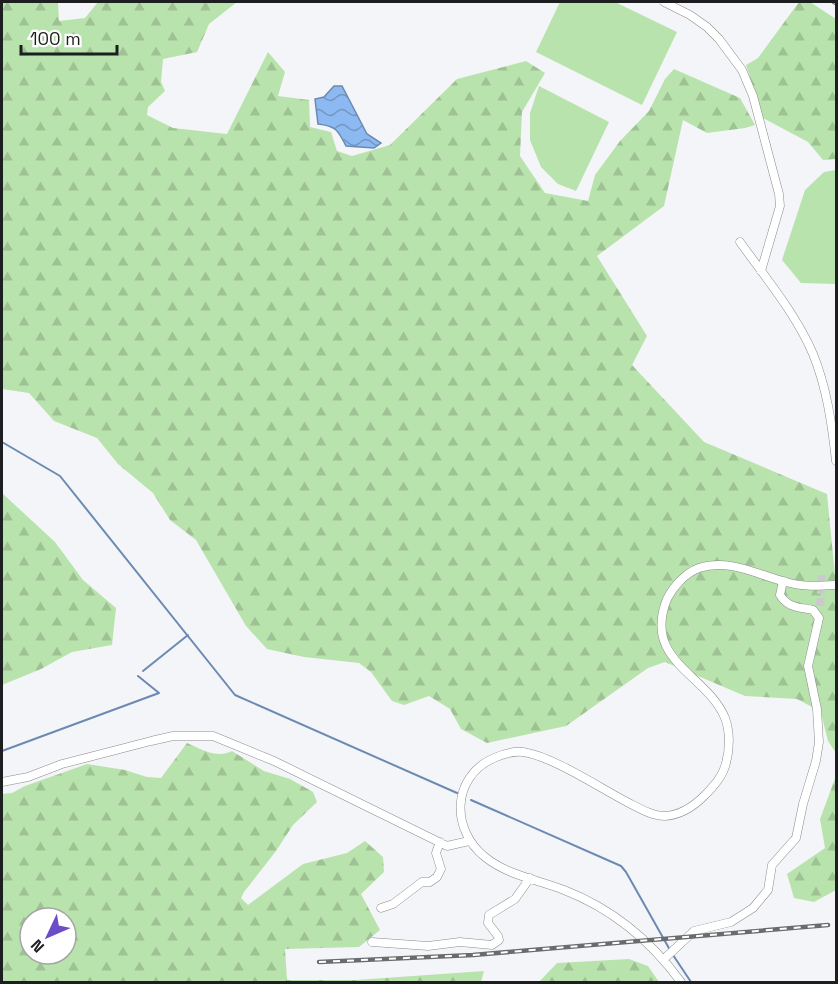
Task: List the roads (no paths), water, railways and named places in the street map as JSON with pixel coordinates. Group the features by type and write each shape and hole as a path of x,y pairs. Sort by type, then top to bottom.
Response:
{"street":[{"path":"664,2 690,15 720,39 742,70 753,96 779,194 780,207 761,271"},
{"path":"740,242 784,304 812,352 823,381 837,461"},
{"path":"681,982 669,954 595,904 501,867 489,860 469,841 463,829 460,801 466,784 487,761 504,754 521,752 537,755 644,810 663,816 682,813 699,801 721,776 727,762 728,729 715,701 670,654 662,625 666,602 671,592 680,580 696,569 725,564 807,587 837,585"},
{"path":"669,954 694,931 731,922 753,908 768,890 772,865 796,838 819,742 818,709 808,666 819,618 813,610 790,606 784,602 780,596 783,581"},
{"path":"2,783 28,777 62,764 173,736 213,736 274,761 447,846 469,841"},
{"path":"381,908 393,904 422,882 430,882 437,878 441,869 436,853 440,842"},
{"path":"372,942 422,946 460,942 492,945 499,940 488,922 489,915 515,899 530,878"}],"water":[{"path":"334,86 342,86 367,134 381,143 374,148 346,146 336,130 318,124 315,99 324,97"}],"waterway":[{"path":"2,442 60,476 235,695 457,793"},
{"path":"143,671 188,635"},
{"path":"2,751 159,693 138,676"},
{"path":"471,800 621,866 670,950"},
{"path":"673,955 691,982"}],"tunnel":[{"path":"820,606 822,575"}],"railway":[{"path":"319,962 473,955 828,925"}]}
